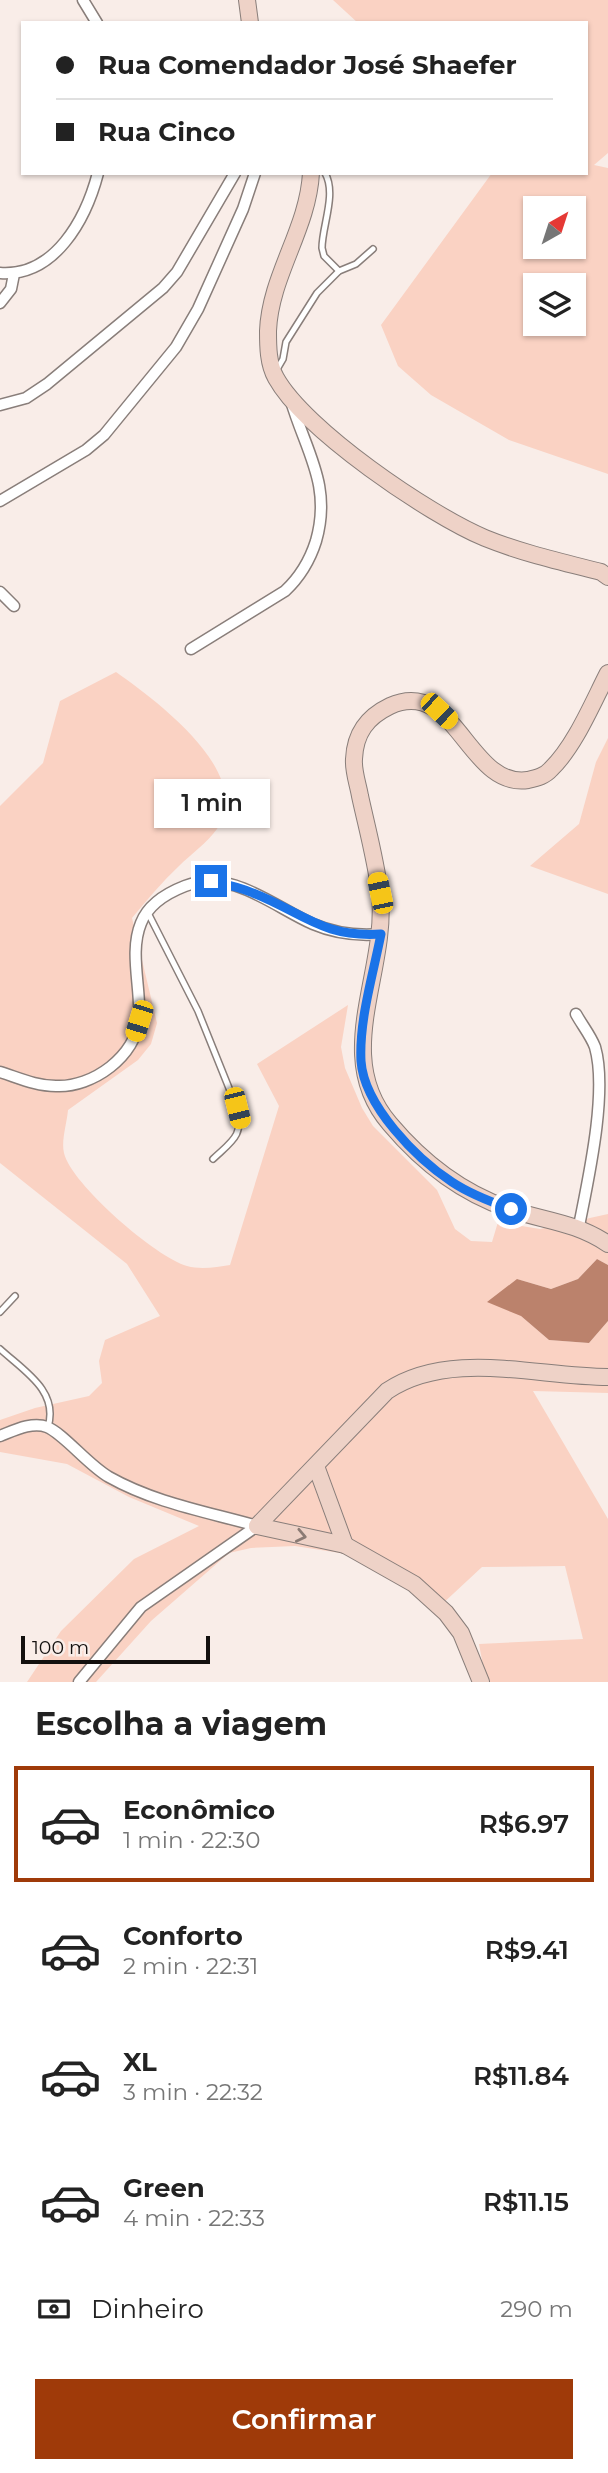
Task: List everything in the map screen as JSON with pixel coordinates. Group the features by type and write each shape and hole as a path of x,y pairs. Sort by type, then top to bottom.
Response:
{"street":[{"path":"83,0 96,21"},
{"path":"247,0 250,21"},
{"path":"0,273 14,274 43,261 72,235 91,198 97,175"},
{"path":"0,405 26,398 47,384 163,288 177,272 233,175"},
{"path":"0,501 86,450 104,435 176,347 198,309 243,209 254,175"},
{"path":"311,175 302,225 272,303 269,347 274,374 290,398 342,446 437,514 488,539 601,572 608,577"},
{"path":"0,303 11,289 14,274"},
{"path":"191,649 285,591 296,581 313,548 321,522 322,490 290,398"},
{"path":"0,592 14,607"},
{"path":"608,673 558,761 540,777 515,781 487,766 455,726 428,704 411,701 392,706 366,722 358,737 353,762 380,893 381,934 361,1063 369,1089 388,1123 452,1182 511,1209 579,1226 608,1244"},
{"path":"0,1072 31,1083 67,1086 91,1078 118,1060 135,1034 139,1021 135,954 139,925 147,911 165,896 186,886 211,881 232,886 253,892 325,928 344,933 381,934"},
{"path":"576,1014 596,1048 600,1069 600,1104 579,1226"},
{"path":"79,1682 141,1606 257,1527 387,1391 405,1379 450,1368 608,1377"},
{"path":"0,1436 28,1426 48,1427 93,1467 120,1483 172,1503 257,1527 345,1545 414,1584 446,1614 471,1651 481,1682"},
{"path":"316,1466 345,1545"}],"lane":[{"path":"326,175 330,181 330,191 322,248 324,256 339,271"},
{"path":"274,374 282,364 286,342 317,293 339,271 356,264 373,249"},
{"path":"147,911 198,1011 242,1125 239,1133 213,1159"},
{"path":"0,1312 15,1296"},
{"path":"0,1349 46,1394 52,1415 48,1427"}],"shaded area":[{"path":"333,0 608,0 608,153 594,165 608,168 608,474 509,440 431,395 398,366 381,325 491,175 588,175 588,21 356,21"},
{"path":"116,672 153,700 195,740 212,762 223,785 225,807 213,834 167,878 132,918 157,1023 151,1044 138,1060 68,1110 63,1148 70,1166 82,1183 117,1218 173,1260 198,1268 230,1265 279,1106 257,1064 348,1005 341,1047 345,1068 362,1108 373,1126 437,1190 455,1229 471,1241 492,1242 498,1222 540,1229 608,1214 608,1265 597,1259 578,1279 551,1289 517,1279 521,1316 549,1340 589,1343 608,1321 608,1393 533,1391 608,1519 608,1682 486,1682 479,1644 583,1639 565,1566 482,1567 439,1607 361,1560 340,1553 295,1546 251,1548 229,1553 151,1621 96,1682 27,1682 61,1631 134,1559 199,1526 129,1497 67,1464 0,1452 0,1420 35,1408 89,1396 102,1383 99,1361 105,1340 160,1316 127,1264 0,1163 0,806 43,763 60,701"},
{"path":"608,738 608,894 530,866 579,824 596,762"},
{"path":"597,1259 608,1265 608,1321 589,1343 549,1340 521,1316 487,1302 517,1279 551,1289 578,1279"}],"route":[{"path":"211,881 253,892 325,928 344,933 381,934 361,1063 369,1089 388,1123 424,1159 452,1182 487,1201 511,1209"}]}
